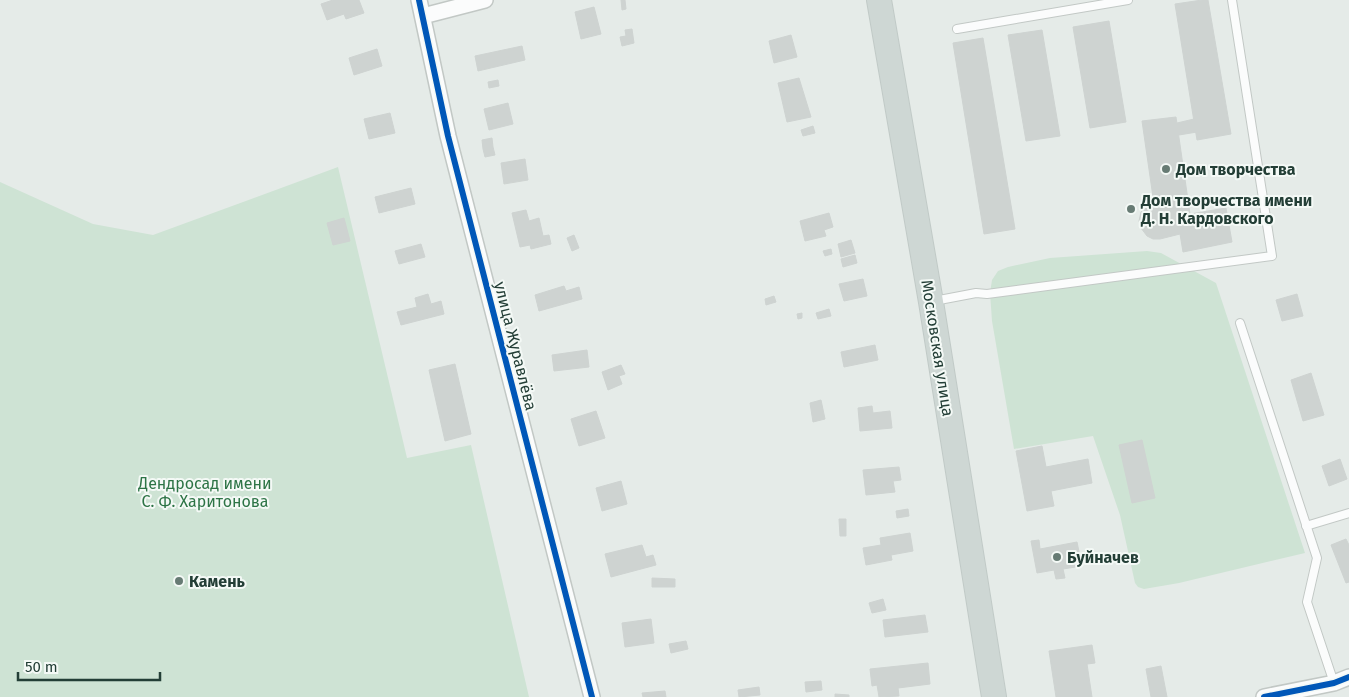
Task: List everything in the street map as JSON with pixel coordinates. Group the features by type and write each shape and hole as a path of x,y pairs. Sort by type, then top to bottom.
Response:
{"main road":[{"name":"Московская улица","path":"879,0 931,302 994,697"}],"street":[{"name":"улица Журавлёва","path":"419,0 448,136 592,697"},
{"path":"423,16 485,0"},
{"path":"1264,697 1342,680"}],"lane":[{"path":"957,29 1128,0"},
{"path":"931,302 976,293 988,294 1272,256 1232,0"},
{"path":"1240,323 1317,558 1307,602 1342,680"},
{"path":"1306,526 1349,513"}],"green space":[{"name":"Дендросад имени С. Ф. Харитонова","path":"338,167 407,458 471,445 529,697 0,697 0,182 93,224 153,235"},
{"path":"1147,251 1161,253 1216,283 1305,553 1179,583 1144,589 1138,587 1135,583 1120,515 1093,436 1014,449 992,321 990,293 992,280 998,271 1050,258"}],"building":[{"path":"333,0 359,0 364,13 346,19 344,14 327,20 321,4"},
{"path":"621,0 625,0 626,9 622,10"},
{"path":"1208,0 1231,134 1197,140 1175,4"},
{"path":"594,7 601,34 581,39 575,12"},
{"path":"1109,21 1126,122 1090,128 1073,27"},
{"path":"632,29 634,43 622,46 620,37 626,36 625,30"},
{"path":"1042,30 1060,136 1026,141 1008,35"},
{"path":"791,35 797,57 774,63 769,41"},
{"path":"983,38 1015,229 984,234 953,43"},
{"path":"522,46 525,60 478,71 475,56"},
{"path":"377,49 382,66 354,75 349,58"},
{"path":"799,78 811,117 787,122 778,83"},
{"path":"498,80 499,86 489,88 488,82"},
{"path":"508,103 513,124 489,130 484,109"},
{"path":"390,113 395,133 369,139 364,119"},
{"name":"Дом творчества","path":"1176,117 1190,214 1226,208 1232,242 1183,252 1180,234 1153,239 1147,236 1141,228 1139,221 1141,212 1154,204 1142,121"},
{"path":"1194,119 1197,132 1179,135 1177,123"},
{"path":"813,126 815,133 803,136 801,130"},
{"path":"492,138 493,147 483,149 482,140"},
{"path":"493,147 495,155 485,157 483,149"},
{"path":"525,159 528,180 504,184 501,163"},
{"path":"411,188 415,204 379,213 375,197"},
{"path":"526,210 529,221 539,218 543,236 549,235 551,244 531,249 530,245 520,247 512,213"},
{"path":"829,213 833,227 824,230 826,236 805,241 800,221"},
{"path":"344,218 350,241 333,245 327,223"},
{"path":"574,235 579,248 572,251 567,238"},
{"path":"851,240 855,253 841,257 838,244"},
{"path":"421,244 425,257 399,264 395,251"},
{"path":"831,249 832,254 825,256 823,251"},
{"path":"855,255 857,263 843,267 841,259"},
{"path":"863,279 867,296 844,301 839,284"},
{"path":"564,286 566,291 579,287 582,299 539,311 535,295"},
{"path":"428,294 431,304 441,301 444,314 401,325 397,312 417,307 415,298"},
{"path":"1297,294 1303,316 1282,321 1276,300"},
{"path":"774,296 776,302 766,305 765,299"},
{"path":"829,309 831,316 818,319 816,313"},
{"path":"802,313 802,318 798,319 797,314"},
{"path":"875,345 878,360 844,367 841,352"},
{"path":"587,350 589,367 554,371 552,355"},
{"path":"455,364 471,434 445,441 429,370"},
{"path":"621,365 625,374 619,376 622,384 608,390 602,372"},
{"path":"1311,373 1324,415 1303,421 1291,380"},
{"path":"821,400 825,419 813,422 810,403"},
{"path":"872,406 873,413 890,411 892,428 860,431 858,408"},
{"path":"596,411 605,438 579,446 571,419"},
{"path":"1142,440 1155,498 1132,503 1119,445"},
{"path":"1042,446 1046,467 1088,459 1092,483 1051,491 1054,506 1027,511 1016,451"},
{"path":"1340,459 1347,479 1329,486 1322,466"},
{"path":"899,467 901,480 893,481 895,492 866,495 863,470"},
{"path":"621,481 627,504 602,511 596,488"},
{"path":"908,509 909,516 897,518 896,511"},
{"path":"839,519 846,519 846,536 840,536"},
{"path":"910,533 913,551 891,555 892,560 866,565 863,548 881,545 880,538"},
{"path":"1346,539 1349,545 1349,582 1346,583 1331,545"},
{"name":"Буйначев","path":"1039,540 1040,549 1077,542 1082,566 1063,569 1065,578 1056,579 1054,570 1037,573 1031,541"},
{"path":"642,545 646,557 653,555 656,565 611,577 605,554"},
{"path":"652,578 675,579 675,587 652,587"},
{"path":"883,599 886,610 872,613 869,603"},
{"path":"925,615 928,632 885,637 883,620"},
{"path":"651,619 654,643 625,647 622,623"},
{"path":"686,641 688,649 671,653 669,644"},
{"path":"1092,645 1095,663 1087,664 1092,697 1056,697 1049,651"},
{"path":"928,663 930,684 898,688 899,696 879,697 877,685 872,686 870,669"},
{"path":"1161,666 1167,697 1151,697 1146,669"},
{"path":"821,681 822,690 806,692 805,682"},
{"path":"759,687 760,695 739,697 738,690"},
{"path":"665,691 666,697 643,697 642,693"},
{"path":"835,694 849,695 849,697 835,697"}],"cycle path":[{"path":"419,0 448,136 592,697"},
{"path":"1264,697 1334,683 1349,677"}],"place":[{"name":"Дом творчества","path":"1166,169"},
{"name":"Дом творчества имени Д. Н. Кардовского","path":"1131,209"},
{"name":"Буйначев","path":"1057,557"},
{"name":"Камень","path":"179,581"}]}
